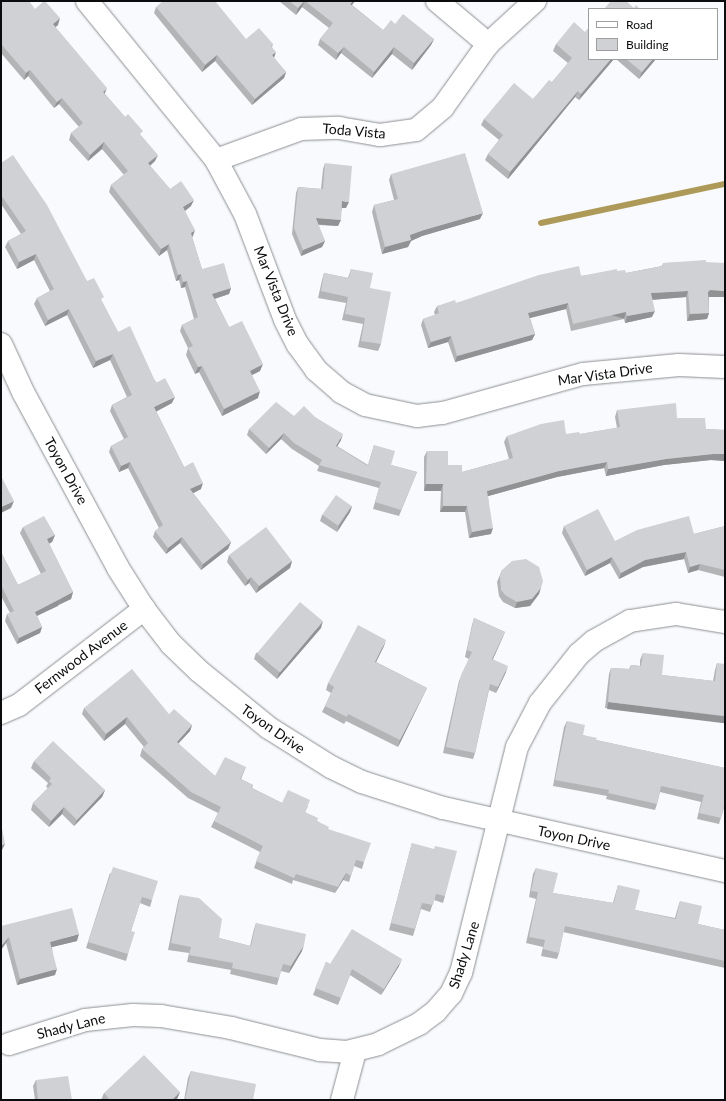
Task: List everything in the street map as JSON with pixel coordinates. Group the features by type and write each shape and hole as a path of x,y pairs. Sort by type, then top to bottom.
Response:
{"street":[{"name":"Mar Vista Drive","path":"87,1 216,160 245,214 285,320 298,345 316,370 341,392 365,405 417,416 443,413 583,374 679,365 725,367"},
{"path":"437,1 488,44"},
{"name":"Toda Vista","path":"216,160 300,129 339,128 380,135 416,130 443,107 488,44 535,1"},
{"name":"Toyon Drive","path":"1,344 23,392 118,568 144,609 171,644 239,706 280,736 331,767 362,782 443,808 725,871"},
{"name":"Fernwood Avenue","path":"1,726 10,709 144,609"},
{"name":"Shady Lane","path":"9,1044 85,1020 133,1015 160,1016 232,1028 320,1050 356,1050 392,1038 419,1024 436,1011 451,994 467,952 517,747 526,725 563,674 594,641 630,621 653,616 676,614 725,622"},
{"path":"342,1100 356,1050"}],"building":[{"path":"1,1 29,1 35,9 45,1 60,18 53,24 107,88 103,92 125,117 128,114 143,131 140,134 158,155 148,163 170,189 181,181 194,200 183,207 195,230 191,233 202,269 224,263 231,288 212,294 229,327 242,321 263,364 250,371 260,391 224,409 202,366 198,367 188,348 193,346 182,325 198,317 187,281 183,282 181,274 178,275 169,244 161,249 111,185 128,171 104,142 90,155 71,133 83,123 62,98 57,102 30,70 26,73 1,44"},
{"path":"163,1 215,1 246,39 259,28 273,44 271,46 276,52 272,55 286,72 255,99 217,55 205,65 156,7"},
{"path":"289,1 304,1 298,8"},
{"path":"305,1 353,1 350,4 383,30 391,20 395,24 403,14 434,39 414,63 394,47 374,72 344,47 338,53 320,39 333,23"},
{"path":"611,1 626,1 634,8 605,8"},
{"path":"574,22 585,32 588,28 588,60 610,60 581,94 578,91 510,172 488,154 503,135 484,119 514,83 533,99 549,80 552,82 572,58 556,44"},
{"path":"627,60 652,60 642,72"},
{"path":"465,153 483,213 424,230 410,235 411,240 385,247 374,205 398,199 391,174"},
{"path":"13,155 47,205 87,281 94,278 104,297 101,299 118,332 130,326 156,383 165,378 175,397 154,407 184,467 193,462 203,483 190,489 231,542 203,564 182,537 168,548 155,531 163,525 130,462 121,466 111,446 128,437 112,405 132,395 113,354 96,361 69,309 48,320 37,298 54,289 36,254 19,262 8,241 26,231 1,195 1,163"},
{"path":"325,163 352,166 349,202 342,201 341,220 316,218 325,241 303,250 294,228 298,187 323,189"},
{"path":"706,260 706,262 725,263 725,291 710,290 708,292 709,313 690,314 688,291 651,293 655,311 627,316 626,312 573,324 568,303 528,313 535,334 457,356 451,336 431,342 423,319 439,313 437,306 455,300 456,303 539,275 579,266 581,276 617,269 617,271 625,270 626,273 663,266 663,263"},
{"path":"351,269 373,273 370,288 391,292 381,344 361,341 365,318 345,314 348,297 321,291 324,273 349,278"},
{"path":"276,402 294,416 304,406 315,417 343,434 336,446 368,466 374,445 395,451 391,465 417,472 401,510 375,502 381,482 319,465 322,460 294,443 284,433 269,448 249,429"},
{"path":"676,403 677,418 705,418 706,429 725,430 725,454 666,459 608,469 607,462 559,471 487,491 493,528 472,532 467,506 443,506 443,484 426,484 427,451 448,451 448,465 462,465 462,472 513,458 507,436 541,424 564,420 566,434 579,432 580,434 620,427 617,410"},
{"path":"1,476 14,501 1,507"},
{"path":"336,495 352,506 338,526 322,515"},
{"path":"598,509 615,541 637,530 689,516 694,534 725,526 725,570 700,564 690,567 686,552 645,560 621,573 612,557 587,570 564,526"},
{"path":"44,516 55,535 47,539 73,592 35,612 42,627 19,638 7,614 14,611 1,585 1,552 18,585 46,571 23,527"},
{"path":"266,527 292,561 259,586 251,577 248,580 229,555"},
{"path":"526,559 539,567 543,581 541,588 532,599 517,602 505,595 501,590 500,576 502,570 512,561"},
{"path":"300,602 323,621 280,673 257,653"},
{"path":"474,618 505,632 492,659 508,666 498,687 490,684 475,753 446,747 461,675 472,652 467,650"},
{"path":"358,625 386,640 375,662 427,688 400,740 348,714 347,717 325,706 334,687 328,683"},
{"path":"643,653 664,655 662,675 715,681 717,663 725,664 725,716 608,702 611,668 630,669 631,665 641,666"},
{"path":"132,669 169,714 174,709 192,725 177,742 215,776 225,757 246,767 240,779 253,785 251,788 282,803 288,790 310,800 305,812 318,818 317,821 329,827 328,829 371,843 364,862 356,860 351,876 346,873 338,887 296,874 294,878 256,861 263,846 214,821 221,807 191,792 142,749 148,743 127,717 106,734 84,708"},
{"path":"567,721 585,725 583,735 597,738 596,740 725,768 725,802 721,818 699,813 704,795 661,786 657,804 608,793 609,790 555,780"},
{"path":"53,741 105,790 77,820 64,807 51,821 33,803 52,784 49,781 51,778 34,761"},
{"path":"1,823 5,844 1,845"},
{"path":"412,843 434,849 435,846 457,851 445,896 436,894 433,905 422,903 415,929 391,923"},
{"path":"113,867 158,881 152,900 142,897 131,931 135,932 128,954 88,942"},
{"path":"536,868 558,873 553,893 614,903 618,885 640,890 635,910 676,919 680,901 702,906 698,924 725,930 725,961 565,926 559,953 543,949 545,940 529,937 538,892 531,891"},
{"path":"180,895 199,898 222,919 219,938 251,946 256,923 306,934 304,945 291,966 283,964 279,978 232,968 233,963 189,955 191,947 171,943"},
{"path":"72,908 79,934 50,942 57,969 20,979 9,937 1,946 1,926"},
{"path":"352,929 402,959 384,989 352,969 341,998 315,988 326,962 330,964"},
{"path":"144,1055 180,1092 172,1100 110,1100 104,1093"},
{"path":"191,1071 256,1084 253,1100 185,1100"},
{"path":"68,1076 72,1100 38,1100 36,1080"}],"waterway":[{"path":"541,223 725,184"}]}
